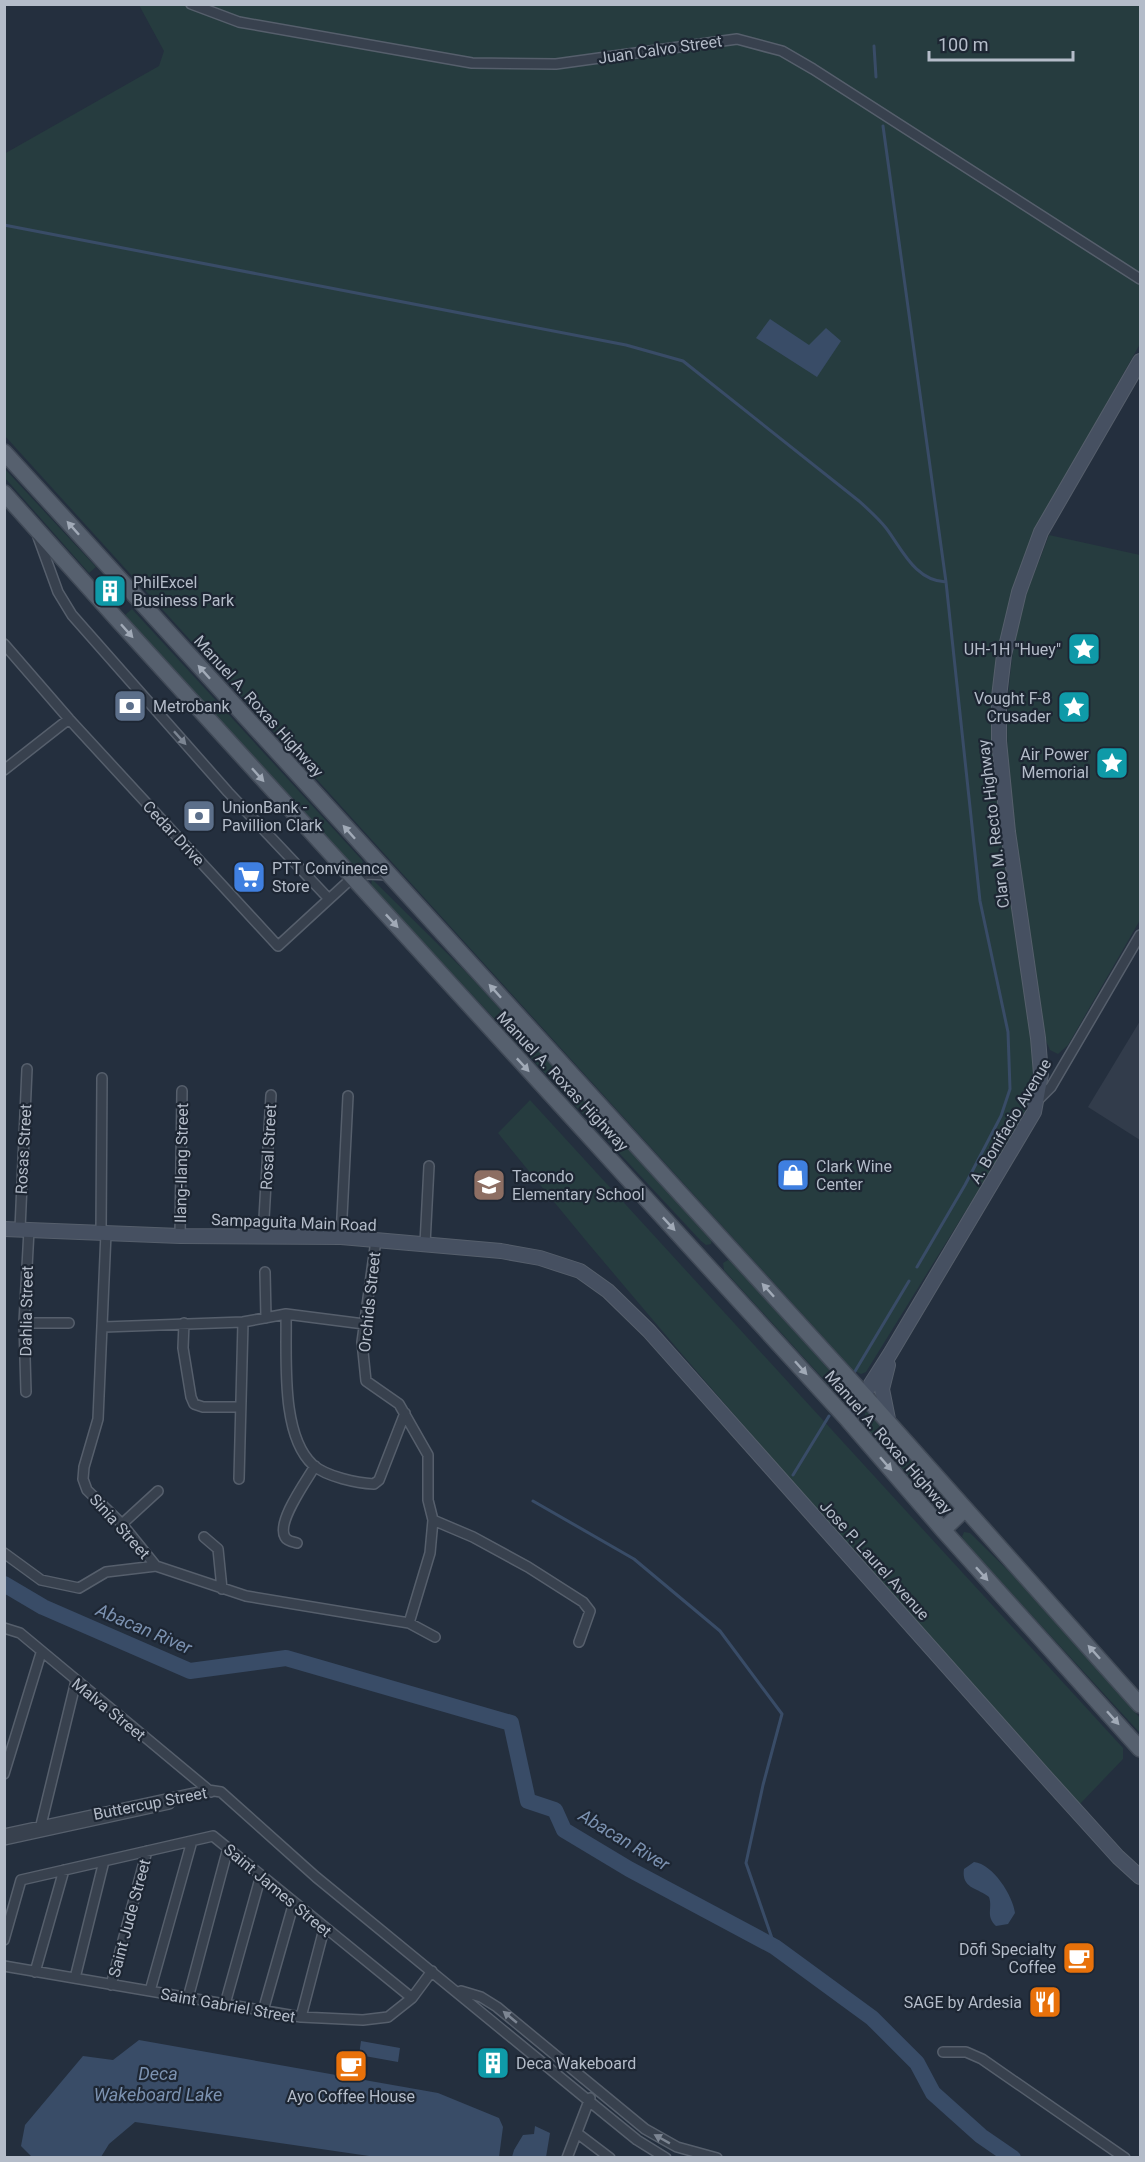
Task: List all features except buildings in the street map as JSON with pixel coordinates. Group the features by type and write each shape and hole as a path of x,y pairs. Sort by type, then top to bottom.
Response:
{"main road":[{"name":"Manuel A. Roxas Highway","path":"4,452 864,1395 1140,1704"},
{"name":"Manuel A. Roxas Highway","path":"4,493 352,878 848,1420 943,1530 1140,1749"},
{"path":"703,1261 723,1241"},
{"path":"943,1530 965,1509"}],"street":[{"name":"Juan Calvo Street","path":"191,4 239,22 472,63 556,64 717,40 752,41 782,51 813,69 1140,279"},
{"name":"Claro M. Recto Highway","path":"1038,1100 1041,1074 1038,1038 1000,764 999,707 1004,655 1021,583 1041,532 1140,361"},
{"path":"34,526 58,592 72,615 228,792 329,898 352,878 366,874 388,875"},
{"name":"Cedar Drive","path":"4,644 69,719 278,946 329,898"},
{"path":"4,770 69,719"},
{"name":"A. Bonifacio Avenue","path":"848,1420 1026,1128 1038,1100 1051,1087 1140,935"},
{"name":"Rosas Street","path":"24,1230 27,1070"},
{"name":"Sinia Street","path":"102,1078 104,1327 98,1419 83,1479 87,1490 122,1524 156,1566 222,1589 257,1598 409,1623 435,1637"},
{"name":"Ilang-Ilang Street","path":"180,1236 182,1091"},
{"name":"Rosal Street","path":"263,1236 271,1095"},
{"path":"341,1237 348,1096"},
{"path":"425,1244 429,1166"},
{"name":"Sampaguita Main Road","path":"4,1229 180,1236 341,1237 425,1244 540,1258 580,1271"},
{"name":"Dahlia Street","path":"24,1230 26,1392"},
{"name":"Orchids Street","path":"376,1240 362,1342 366,1381 399,1404 428,1455 428,1500 433,1520 430,1553 409,1623"},
{"name":"Jose P. Laurel Avenue","path":"580,1271 608,1291 649,1331 1043,1774 1118,1857 1140,1877"},
{"path":"265,1272 266,1318"},
{"path":"104,1327 243,1322 286,1314 364,1324"},
{"path":"286,1314 289,1405 293,1430 307,1458 315,1466 334,1474 374,1484 379,1480 405,1413"},
{"path":"239,1479 239,1407 243,1322"},
{"path":"24,1323 69,1323"},
{"path":"184,1323 183,1348 194,1404 203,1407 239,1407"},
{"name":"A. Bonifacio Avenue","path":"889,1424 882,1389 890,1354"},
{"path":"297,1543 287,1540 283,1535 283,1527 292,1502 315,1466"},
{"path":"122,1524 158,1491"},
{"path":"433,1520 473,1537 528,1567 583,1602 590,1611 579,1642"},
{"path":"204,1537 218,1549 222,1589"},
{"path":"4,1553 40,1580 79,1588 106,1572 156,1566"},
{"name":"Malva Street","path":"4,1628 20,1633 76,1682 214,1792 589,2101 650,2149 666,2157"},
{"path":"4,1774 41,1653"},
{"path":"41,1825 76,1682"},
{"name":"Buttercup Street","path":"4,1834 214,1792"},
{"name":"Buttercup Street","path":"4,1840 214,1792"},
{"name":"Saint James Street","path":"4,1940 21,1880 213,1836 324,1929 412,1998"},
{"path":"150,1992 192,1841"},
{"path":"188,1998 228,1848"},
{"name":"Saint Jude Street","path":"111,1985 147,1851"},
{"path":"75,1978 104,1861"},
{"path":"35,1972 64,1870"},
{"path":"225,2004 261,1875"},
{"path":"263,2011 294,1902"},
{"path":"301,2017 324,1929"},
{"name":"Saint Gabriel Street","path":"4,1966 301,2017 363,2020 388,2017 412,1998 432,1971"},
{"path":"456,1990 490,2002 661,2139 717,2157"},
{"path":"943,2052 966,2052 982,2059 1125,2157"},
{"path":"567,2157 594,2087"},
{"path":"577,2133 610,2157"}],"shaded area":[{"path":"1140,1021 1140,1140 1088,1107"}],"green space":[{"path":"139,5 1140,5 1140,344 1038,525 1015,584 1004,626 997,671 1034,1059 1031,1097 1020,1123 866,1372 861,1374 853,1370 5,436 4,154 159,66 164,51"},
{"path":"4,468 96,567 89,573 5,478"},
{"path":"1049,535 1140,555 1140,920 1068,1045 1058,1054 1050,1050 1046,1041 1019,882 1008,771 1007,717 1011,663 1021,612"},
{"path":"132,609 362,860 365,870 360,872 355,868 220,724 125,615"},
{"path":"372,879 468,974 712,1239 711,1244 706,1245 701,1241 371,886"},
{"path":"530,1100 1123,1748 1123,1759 1079,1805 712,1389 498,1133"},
{"path":"728,1260 733,1262 839,1380 850,1397 837,1394 724,1270 723,1263"},
{"path":"868,1412 948,1501 948,1508 941,1507 882,1451 867,1425 865,1413"},
{"path":"964,1532 970,1533 1035,1597 1140,1718 1140,1733 968,1546 962,1537"}],"water":[{"path":"770,319 809,345 826,328 841,341 817,377 756,338"},
{"path":"974,1862 988,1868 1006,1890 1015,1913 1008,1924 996,1926 990,1915 989,1897 965,1881 964,1869"},
{"name":"Deca Wakeboard Lake","path":"139,2040 438,2093 499,2118 503,2127 499,2157 376,2157 135,2122 109,2144 101,2157 32,2157 21,2146 25,2125 83,2056 113,2060"},
{"path":"361,2041 400,2048 398,2062 359,2055"},
{"path":"535,2126 550,2133 546,2157 512,2157 523,2135 534,2134"}],"waterway":[{"path":"874,46 876,77"},
{"path":"883,126 946,582"},
{"path":"4,225 626,345 683,361 859,501 883,524 918,570 935,580 946,582 980,901 1008,1032 1010,1089 1001,1116 965,1185 917,1267"},
{"path":"854,1373 909,1281"},
{"path":"793,1475 829,1416"},
{"path":"533,1501 634,1559 720,1631 782,1714 746,1863 775,1947"},
{"name":"Abacan River","path":"4,1584 43,1607 190,1671 286,1658 511,1723 528,1801 555,1810 564,1830 629,1869 775,1947 872,2018 917,2063 933,2093 981,2136 1013,2158"}],"place":[{"name":"PhilExcel Business Park","path":"110,591"},
{"name":"UH-1H \"Huey\"","path":"1084,649"},
{"name":"Metrobank","path":"130,706"},
{"name":"Vought F-8 Crusader","path":"1074,707"},
{"name":"Air Power Memorial","path":"1112,763"},
{"name":"UnionBank - Pavillion Clark","path":"199,816"},
{"name":"PTT Convinence Store","path":"249,877"},
{"name":"Clark Wine Center","path":"793,1175"},
{"name":"Tacondo Elementary School","path":"489,1185"},
{"name":"Dōfi Specialty Coffee","path":"1079,1958"},
{"name":"SAGE by Ardesia","path":"1045,2002"},
{"name":"Deca Wakeboard","path":"493,2063"},
{"name":"Ayo Coffee House","path":"351,2066"}]}
